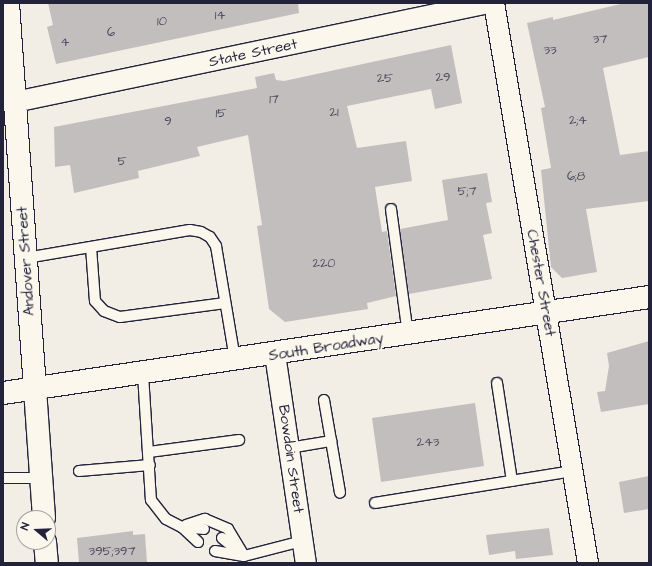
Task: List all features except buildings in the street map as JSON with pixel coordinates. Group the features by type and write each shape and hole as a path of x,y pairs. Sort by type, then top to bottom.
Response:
{"main road":[{"name":"Andover Street","path":"8,3 43,510"},
{"name":"South Broadway","path":"3,393 143,374 649,297"},
{"path":"45,550 46,563"}],"street":[{"name":"State Street","path":"15,102 490,3"},
{"name":"Chester Street","path":"494,3 588,563"},
{"name":"Bowdoin Street","path":"276,354 306,563"}],"lane":[{"path":"391,209 408,334"},
{"path":"26,258 190,230 201,232 210,237 216,246 235,360"},
{"path":"91,247 95,301 104,311 120,317 226,303"},
{"path":"143,374 150,465 151,500 166,519 182,527 198,542"},
{"path":"497,383 512,480"},
{"path":"324,400 340,493"},
{"path":"149,452 239,440"},
{"path":"289,448 331,441"},
{"path":"79,471 150,465"},
{"path":"375,503 572,471"},
{"path":"3,478 41,478"},
{"path":"182,527 205,519 228,529 244,556"},
{"path":"182,527 204,529"},
{"path":"222,538 244,556"},
{"path":"215,551 244,556 302,541"}]}
